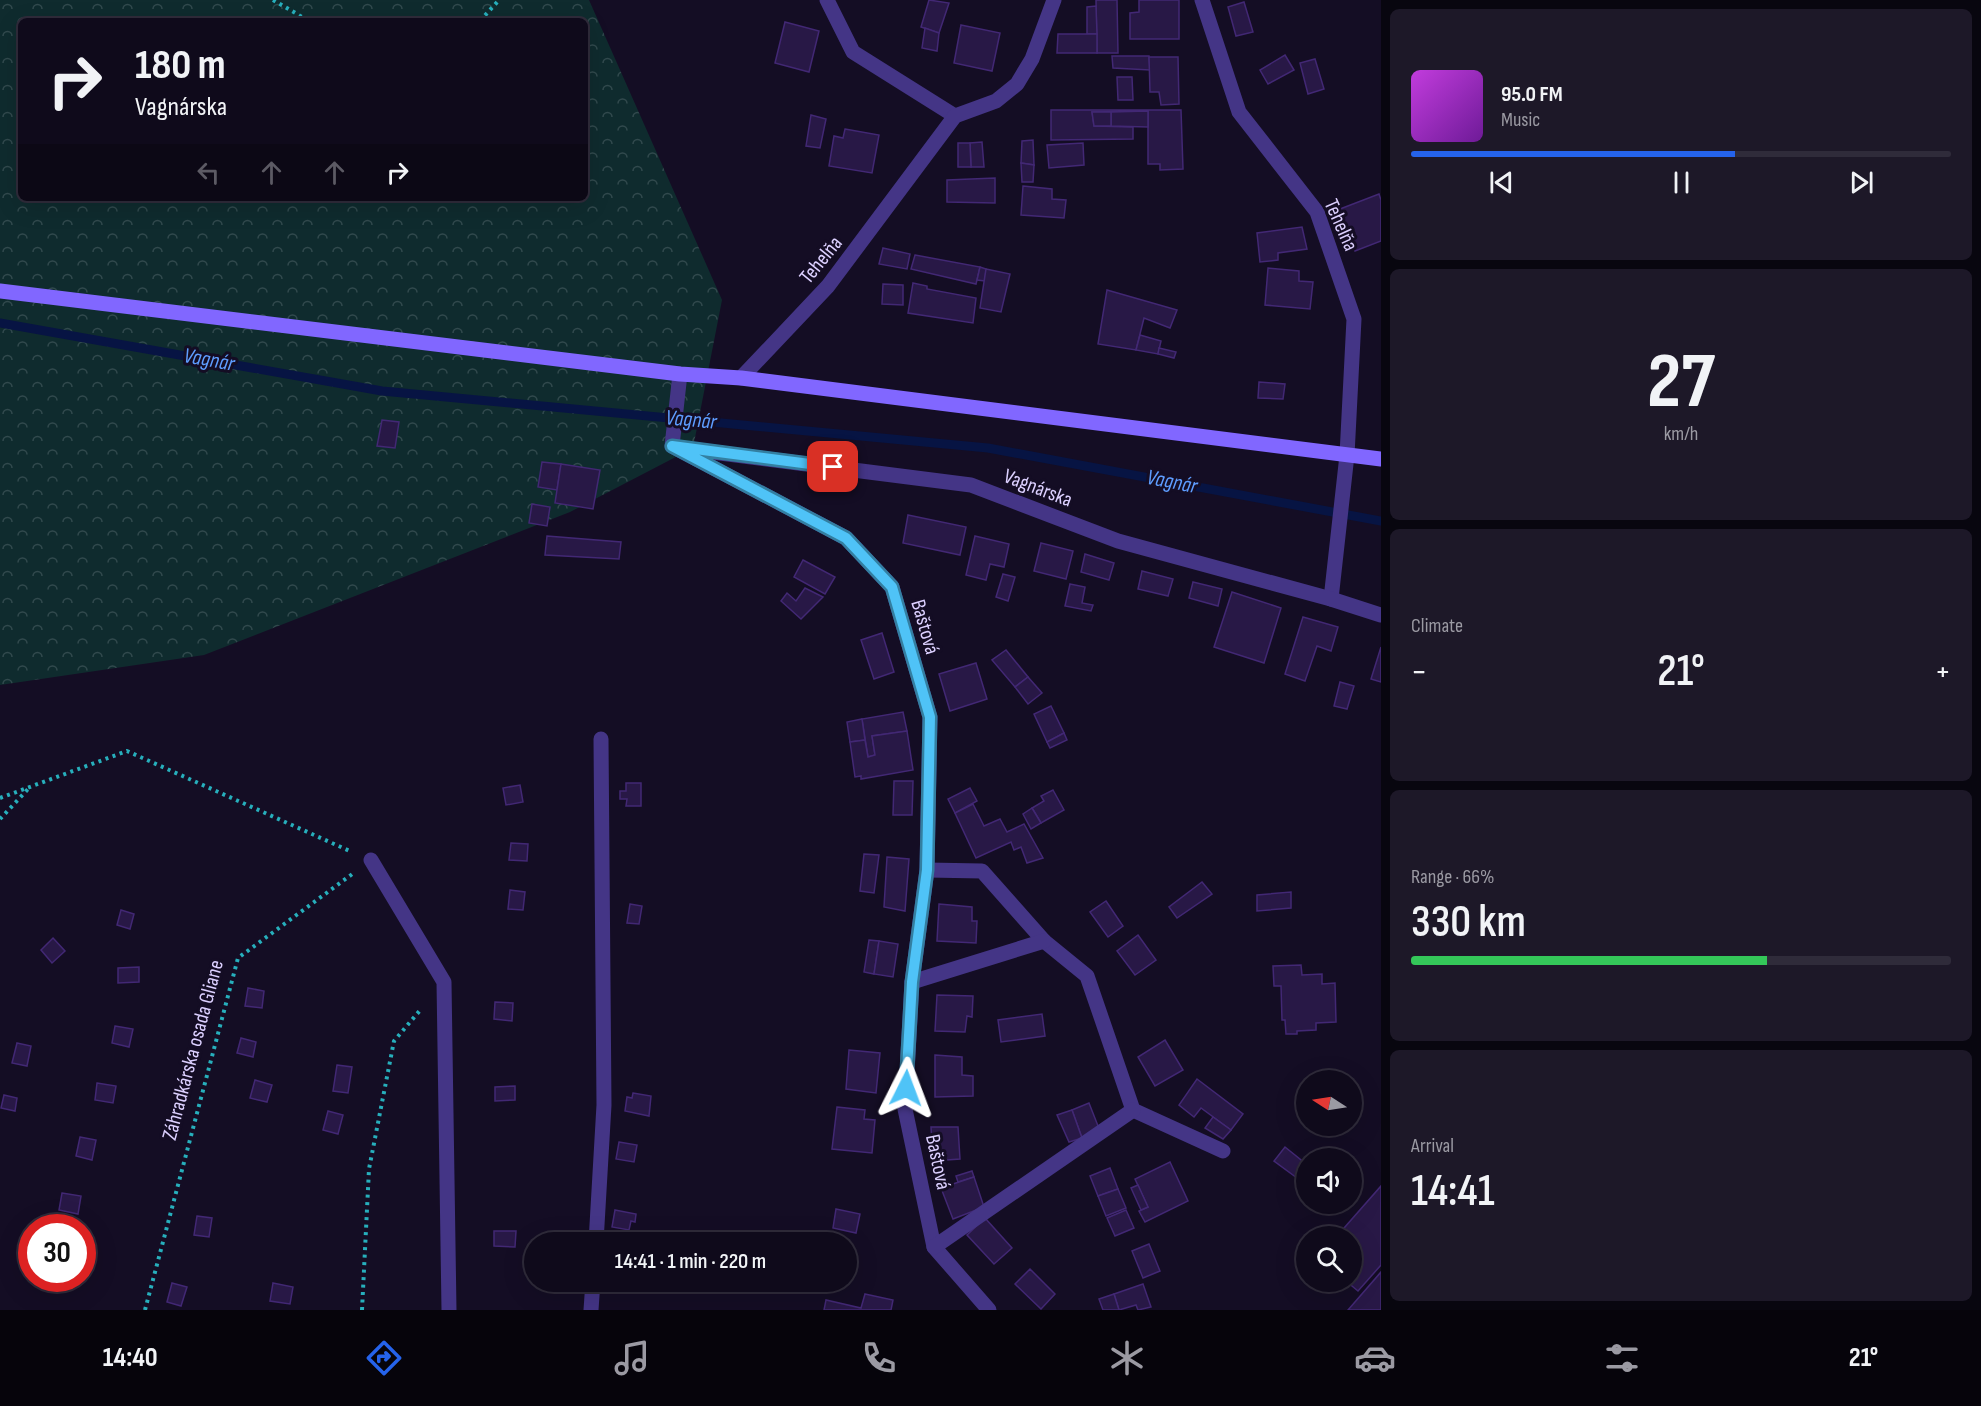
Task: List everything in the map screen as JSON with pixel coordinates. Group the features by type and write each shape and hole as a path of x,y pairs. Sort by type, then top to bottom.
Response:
{"street":[{"path":"827,0 853,52 955,116 996,101 1017,84 1032,59 1054,0"},
{"name":"Tehelňa","path":"1202,0 1239,112 1317,212 1354,319 1347,454 1331,598"},
{"name":"Tehelňa","path":"741,378 828,286 955,116"},
{"path":"0,291 680,374 741,378 1381,459"},
{"path":"672,446 680,374"},
{"name":"Vagnárska","path":"672,446 971,485 1118,541 1331,598 1381,615"},
{"name":"Baštová","path":"672,446 846,538 892,587 930,717 927,870 912,982 905,1109 934,1247 989,1310"},
{"path":"597,1232 604,1105 602,739"},
{"path":"371,860 444,982 449,1310"},
{"path":"927,870 982,871 1044,941 1087,976 1133,1110 1223,1152"},
{"path":"912,982 1044,941"},
{"path":"934,1247 1133,1110"},
{"path":"591,1310 592,1292"}],"path":[{"path":"273,0 304,18"},
{"path":"483,18 499,0"},
{"path":"0,798 127,751 371,860"},
{"path":"0,819 29,787"},
{"name":"Záhradkárska osada Gliane","path":"146,1310 238,958 371,860"},
{"path":"362,1310 369,1169 394,1041 444,982"}],"green space":[{"path":"0,0 589,0 722,300 693,448 570,512 204,655 0,685"}],"building":[{"path":"929,0 949,3 939,33 921,27"},
{"path":"1096,0 1117,0 1118,53 1097,53"},
{"path":"1139,0 1179,0 1179,39 1130,39 1130,13 1139,12"},
{"path":"1244,2 1253,32 1236,36 1228,7"},
{"path":"1096,6 1097,34 1087,34 1087,7"},
{"path":"785,22 819,31 809,72 775,63"},
{"path":"961,25 1000,33 992,71 954,63"},
{"path":"925,28 939,33 937,51 922,48"},
{"path":"1058,34 1097,34 1097,53 1057,53"},
{"path":"1285,55 1294,70 1268,84 1260,70"},
{"path":"1112,56 1149,56 1150,70 1113,68"},
{"path":"1149,57 1178,57 1179,104 1161,105 1159,92 1150,92"},
{"path":"1315,59 1324,89 1308,94 1300,63"},
{"path":"1117,77 1132,77 1133,100 1118,100"},
{"path":"1051,110 1181,110 1183,169 1160,170 1160,164 1148,164 1148,111 1092,112 1094,126 1133,127 1133,139 1051,140"},
{"path":"1148,111 1148,127 1111,126 1111,112"},
{"path":"1092,112 1111,112 1111,126 1094,126"},
{"path":"811,115 826,119 820,148 806,146"},
{"path":"845,129 879,135 872,173 829,166 834,136 843,138"},
{"path":"1033,140 1034,165 1021,163 1022,141"},
{"path":"982,142 984,167 971,167 970,143"},
{"path":"958,143 970,143 971,167 958,167"},
{"path":"1083,143 1084,165 1049,168 1047,145"},
{"path":"1021,163 1034,165 1033,182 1022,182"},
{"path":"995,178 995,203 947,202 947,180"},
{"path":"1023,186 1052,189 1052,199 1066,200 1064,218 1021,215"},
{"path":"1379,194 1381,241 1355,251 1340,209"},
{"path":"1302,227 1307,249 1278,253 1278,260 1260,262 1257,233"},
{"path":"883,248 910,254 907,269 879,264"},
{"path":"915,255 980,267 976,284 911,269"},
{"path":"980,267 986,269 985,281 977,280"},
{"path":"1268,268 1299,271 1299,281 1313,282 1310,309 1265,305"},
{"path":"986,269 1010,274 1001,312 980,308"},
{"path":"913,283 927,286 927,289 976,298 973,323 908,313"},
{"path":"883,284 903,285 903,305 882,304"},
{"path":"1107,290 1177,310 1170,328 1144,318 1136,350 1098,344"},
{"path":"1140,335 1161,341 1158,354 1136,350"},
{"path":"1159,348 1176,352 1174,358 1158,354"},
{"path":"1259,382 1285,384 1283,399 1258,398"},
{"path":"382,420 399,422 395,448 377,446"},
{"path":"542,462 561,464 557,490 538,487"},
{"path":"561,464 600,470 593,509 555,503"},
{"path":"532,504 550,507 547,526 529,523"},
{"path":"908,515 966,527 960,555 903,543"},
{"path":"547,536 621,542 619,559 545,555"},
{"path":"975,536 1009,544 1004,567 990,564 986,580 966,575"},
{"path":"1041,543 1073,551 1066,579 1034,571"},
{"path":"1085,554 1114,563 1109,580 1081,572"},
{"path":"803,560 835,577 825,594 794,577"},
{"path":"1142,571 1173,579 1168,596 1138,589"},
{"path":"1003,574 1015,577 1008,601 996,597"},
{"path":"1193,582 1222,589 1218,606 1189,598"},
{"path":"1070,584 1085,587 1082,603 1093,605 1091,611 1065,606"},
{"path":"805,588 823,597 801,619 781,601 787,593 796,601"},
{"path":"1232,592 1281,608 1264,663 1214,647"},
{"path":"1303,617 1338,627 1331,651 1317,646 1305,681 1285,674"},
{"path":"882,633 894,672 874,679 861,640"},
{"path":"1381,647 1381,682 1371,679"},
{"path":"1006,650 1028,677 1015,687 992,660"},
{"path":"976,663 987,699 950,711 939,674"},
{"path":"1028,677 1042,693 1028,704 1015,687"},
{"path":"1340,682 1354,686 1347,709 1334,706"},
{"path":"1051,706 1064,733 1047,742 1034,714"},
{"path":"903,712 907,731 872,736 875,755 868,757 862,719"},
{"path":"862,719 865,740 850,742 847,722"},
{"path":"907,731 913,770 861,779 861,776 855,777 850,742 865,740 868,757 875,755 872,736"},
{"path":"1064,733 1067,740 1050,748 1047,742"},
{"path":"894,781 913,781 912,815 893,815"},
{"path":"626,783 641,783 641,806 626,806 627,799 620,799 620,791 626,791"},
{"path":"520,785 523,802 506,805 503,788"},
{"path":"970,788 977,801 955,813 948,799"},
{"path":"1053,790 1064,810 1041,823 1032,808 1044,801 1041,796"},
{"path":"973,804 984,826 1000,819 1007,832 1024,824 1043,858 1027,863 1021,847 1014,850 1011,842 976,858 955,813"},
{"path":"1032,808 1041,823 1031,829 1023,814"},
{"path":"511,843 528,844 527,861 509,860"},
{"path":"864,854 879,855 874,893 860,891"},
{"path":"887,857 909,859 905,911 884,907"},
{"path":"1202,882 1212,894 1177,918 1169,907"},
{"path":"510,890 525,892 523,910 508,909"},
{"path":"1291,892 1291,908 1257,911 1257,895"},
{"path":"1106,901 1123,926 1108,937 1090,912"},
{"path":"630,904 642,906 639,924 627,923"},
{"path":"939,904 972,907 972,921 977,921 976,943 937,941"},
{"path":"121,910 134,914 130,929 117,925"},
{"path":"1138,935 1156,960 1135,975 1117,951"},
{"path":"53,938 65,951 52,963 41,950"},
{"path":"869,940 879,941 874,974 864,972"},
{"path":"879,941 898,944 893,977 874,974"},
{"path":"1301,965 1302,975 1322,974 1322,984 1335,983 1336,1022 1316,1023 1316,1030 1286,1034 1285,1020 1282,1020 1281,986 1274,986 1273,966"},
{"path":"139,967 139,982 118,983 118,968"},
{"path":"248,988 264,991 262,1008 245,1006"},
{"path":"937,995 973,996 972,1017 967,1016 965,1032 935,1031"},
{"path":"495,1002 513,1003 512,1021 494,1019"},
{"path":"1042,1014 1045,1036 1001,1042 998,1020"},
{"path":"115,1026 133,1029 129,1047 112,1043"},
{"path":"241,1038 256,1042 253,1057 237,1053"},
{"path":"1165,1040 1183,1070 1155,1086 1138,1057"},
{"path":"17,1043 31,1046 27,1066 12,1063"},
{"path":"849,1050 880,1053 876,1093 846,1089"},
{"path":"935,1055 962,1057 962,1075 973,1076 973,1096 935,1097"},
{"path":"337,1065 352,1067 348,1093 333,1091"},
{"path":"1197,1079 1243,1114 1231,1130 1201,1108 1194,1117 1179,1105"},
{"path":"255,1080 272,1085 267,1102 250,1098"},
{"path":"97,1083 116,1086 113,1103 95,1100"},
{"path":"515,1086 515,1100 495,1101 495,1087"},
{"path":"633,1093 651,1096 649,1116 625,1111 627,1097 632,1098"},
{"path":"4,1095 17,1098 15,1111 1,1108"},
{"path":"1089,1103 1100,1131 1082,1138 1072,1110"},
{"path":"837,1107 865,1110 864,1119 875,1120 872,1153 832,1149"},
{"path":"1072,1110 1082,1138 1069,1142 1057,1115"},
{"path":"328,1111 343,1115 338,1134 323,1130"},
{"path":"1213,1117 1231,1130 1223,1139 1205,1128"},
{"path":"931,1127 958,1127 960,1159 933,1161"},
{"path":"80,1137 96,1140 92,1160 76,1156"},
{"path":"619,1142 637,1145 634,1162 616,1159"},
{"path":"1285,1147 1296,1156 1296,1177 1274,1161"},
{"path":"1170,1162 1188,1201 1145,1222 1139,1211 1148,1207 1135,1179"},
{"path":"1110,1168 1118,1189 1098,1196 1090,1176"},
{"path":"972,1171 974,1177 958,1182 956,1176"},
{"path":"974,1177 984,1207 953,1219 941,1188"},
{"path":"1138,1185 1148,1207 1141,1210 1131,1188"},
{"path":"1381,1186 1381,1265 1362,1286 1362,1226 1346,1226 1356,1214 1362,1214 1362,1208"},
{"path":"1118,1189 1126,1208 1106,1216 1098,1196"},
{"path":"62,1193 81,1196 78,1214 59,1210"},
{"path":"836,1209 860,1214 856,1232 833,1228"},
{"path":"615,1210 636,1214 635,1222 631,1221 629,1230 612,1227"},
{"path":"1126,1210 1134,1228 1115,1236 1107,1218"},
{"path":"197,1216 212,1218 209,1237 194,1235"},
{"path":"985,1218 1012,1248 994,1264 967,1235"},
{"path":"494,1231 516,1231 515,1247 494,1246"},
{"path":"1149,1244 1160,1271 1143,1278 1132,1251"},
{"path":"1030,1269 1055,1294 1041,1309 1015,1284"},
{"path":"1381,1272 1381,1310 1348,1310"},
{"path":"172,1283 187,1287 181,1306 167,1302"},
{"path":"273,1283 293,1287 290,1304 270,1301"},
{"path":"1143,1284 1151,1307 1138,1310 1136,1305 1119,1310 1114,1294"},
{"path":"865,1294 893,1300 891,1310 824,1310 826,1300 861,1308"},
{"path":"1114,1294 1119,1310 1103,1310 1099,1299"}],"waterway":[{"name":"Vagnár","path":"0,323 382,391 988,448 1381,521"}],"route":[{"path":"833,467 672,446 846,538 892,587 930,717 927,870 912,982 906,1088"}]}
